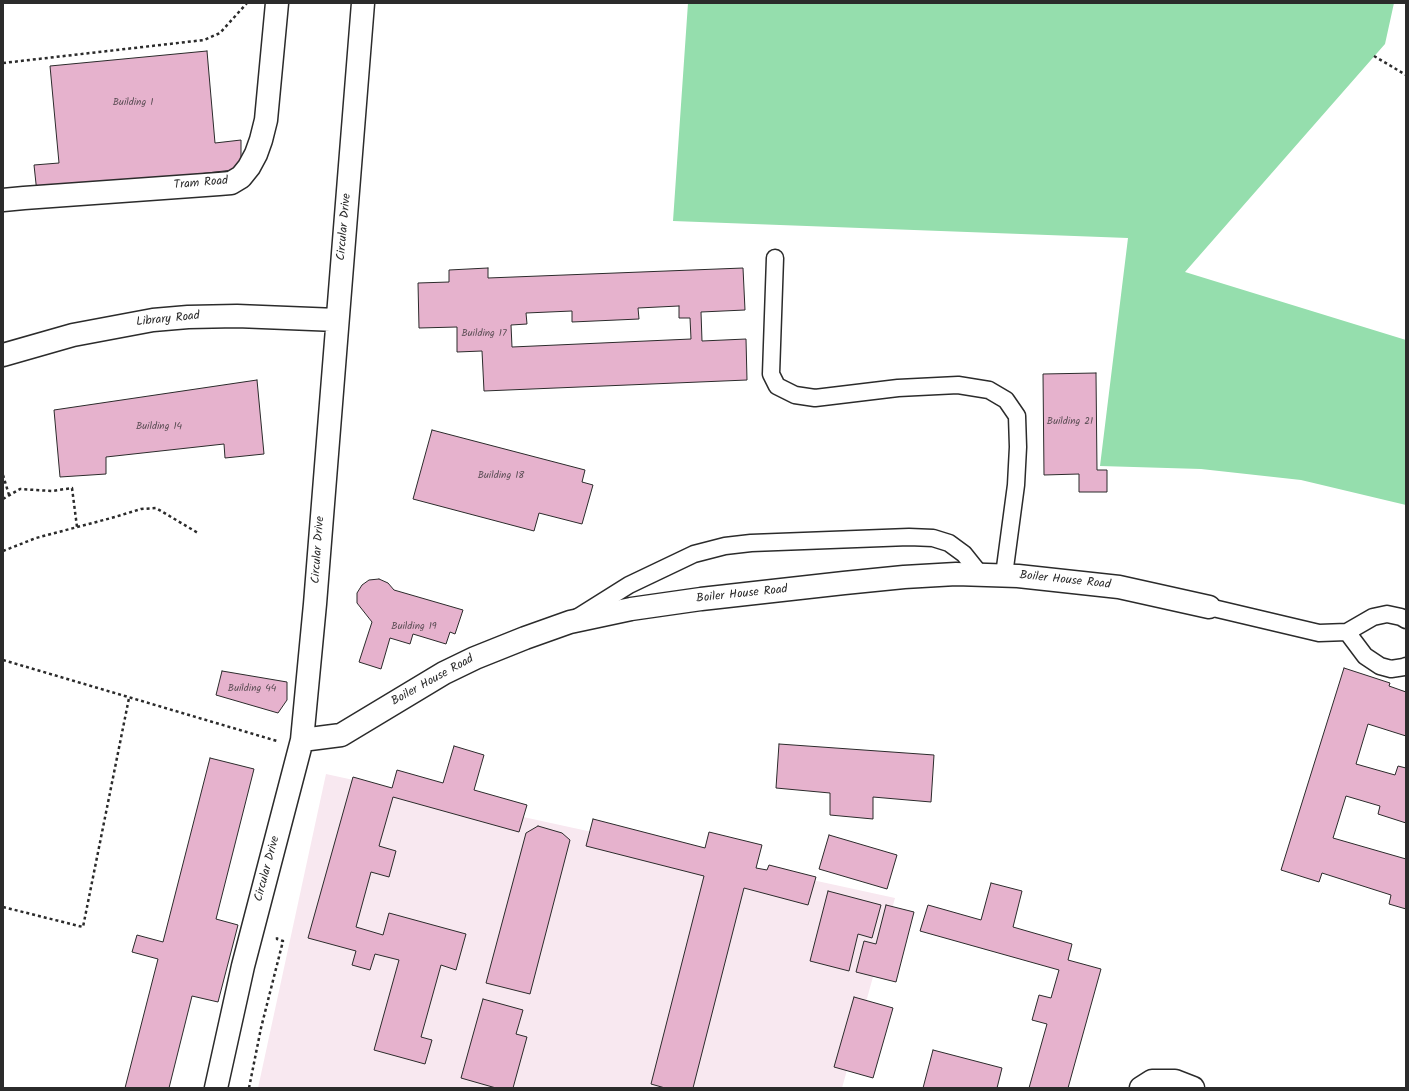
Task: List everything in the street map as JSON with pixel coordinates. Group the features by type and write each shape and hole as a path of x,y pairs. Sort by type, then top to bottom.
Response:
{"street":[{"name":"Tram Road","path":"3,200 219,184 231,182 241,177 249,167 256,154 266,120 277,3"},
{"name":"Circular Drive","path":"216,1088 293,741 315,604 363,3"},
{"name":"Library Road","path":"3,355 73,335 153,320 181,317 237,316 337,320"},
{"name":"Boiler House Road","path":"293,741 341,735 444,673 475,658 525,638 570,622 638,608 844,583 912,576 956,574 1004,575 1119,586 1209,607"},
{"path":"1141,1088 1152,1082 1160,1081 1175,1081 1193,1088"}],"lane":[{"path":"776,258 771,374 776,386 795,395 815,398 898,388 958,385 988,390 1006,400 1017,416 1018,447 1016,485 1004,575"},
{"path":"570,622 629,585 694,554 744,543 909,537 933,538 949,543 964,554 980,574"},
{"path":"1209,607 1318,633 1348,632 1373,617 1387,614 1401,617 1406,620"},
{"path":"1348,632 1365,656 1380,666 1391,669 1406,666"}],"path":[{"path":"3,63 204,40 220,33 247,3"},
{"path":"1374,56 1406,75"},
{"path":"3,474 9,495"},
{"path":"3,499 20,489 52,491 72,488 78,527"},
{"path":"3,551 36,538 141,509 156,508 198,533"},
{"path":"3,660 129,698 293,741"},
{"path":"3,907 83,927 129,698"},
{"path":"249,1088 261,1028 283,941 277,939 279,932"}],"shaded area":[{"path":"326,774 895,898 842,1088 258,1088"}],"green space":[{"path":"688,3 1394,3 1385,44 1185,272 1406,340 1406,505 1301,480 1201,469 1100,466 1128,238 673,221"}],"building":[{"path":"207,51 215,143 241,140 241,169 37,193 34,165 59,163 50,66"},
{"path":"488,268 488,278 743,268 745,310 701,312 702,341 746,339 747,380 484,391 482,351 457,352 457,327 419,328 418,283 449,282 449,270","holes":["679,306 679,318 690,318 691,339 512,347 511,325 527,324 526,313 572,311 572,322 639,319 638,308"]},
{"path":"1096,373 1097,470 1107,470 1107,492 1079,492 1079,474 1044,475 1043,374"},
{"path":"257,380 264,454 225,458 224,444 106,457 106,474 60,477 54,410"},
{"path":"432,430 585,470 582,482 593,485 582,524 539,513 534,531 413,499"},
{"path":"379,579 388,583 394,590 463,610 455,634 450,632 446,644 413,634 410,644 390,638 381,669 359,662 372,622 357,603 357,593 362,585 369,580"},
{"path":"1344,668 1390,683 1389,686 1406,692 1406,736 1368,724 1356,764 1395,775 1398,766 1406,768 1406,823 1378,814 1380,806 1346,796 1333,838 1406,859 1406,909 1389,904 1391,895 1322,873 1319,882 1281,870"},
{"path":"222,671 287,682 287,700 278,713 216,695"},
{"path":"779,744 934,755 931,802 873,797 873,819 830,815 830,793 776,788"},
{"path":"454,746 484,755 474,790 527,805 519,832 393,797 379,846 396,851 389,877 371,872 356,927 383,935 389,913 466,934 456,970 441,965 421,1037 432,1040 425,1064 374,1050 399,960 375,954 370,970 352,965 356,951 308,938 353,777 392,788 397,770 443,783"},
{"path":"210,758 254,769 216,919 238,925 218,1002 192,996 169,1088 125,1088 158,959 132,952 137,935 163,942"},
{"path":"593,819 705,848 709,832 762,845 756,868 767,870 769,865 816,877 808,905 744,888 693,1088 665,1088 651,1084 704,876 586,846"},
{"path":"538,826 562,833 570,840 530,994 486,983 526,833"},
{"path":"829,835 897,855 887,889 819,869"},
{"path":"991,883 1022,891 1013,927 1072,944 1068,960 1101,969 1068,1088 1029,1088 1047,1024 1032,1020 1039,995 1051,998 1059,970 920,931 928,905 981,920"},
{"path":"828,891 881,905 872,938 858,934 849,971 810,961"},
{"path":"886,905 914,912 896,982 856,972 864,941 876,944"},
{"path":"854,997 893,1008 873,1078 834,1067"},
{"path":"483,999 523,1010 516,1034 527,1037 513,1088 496,1088 461,1078"},
{"path":"933,1050 1002,1068 997,1088 923,1088"}]}
